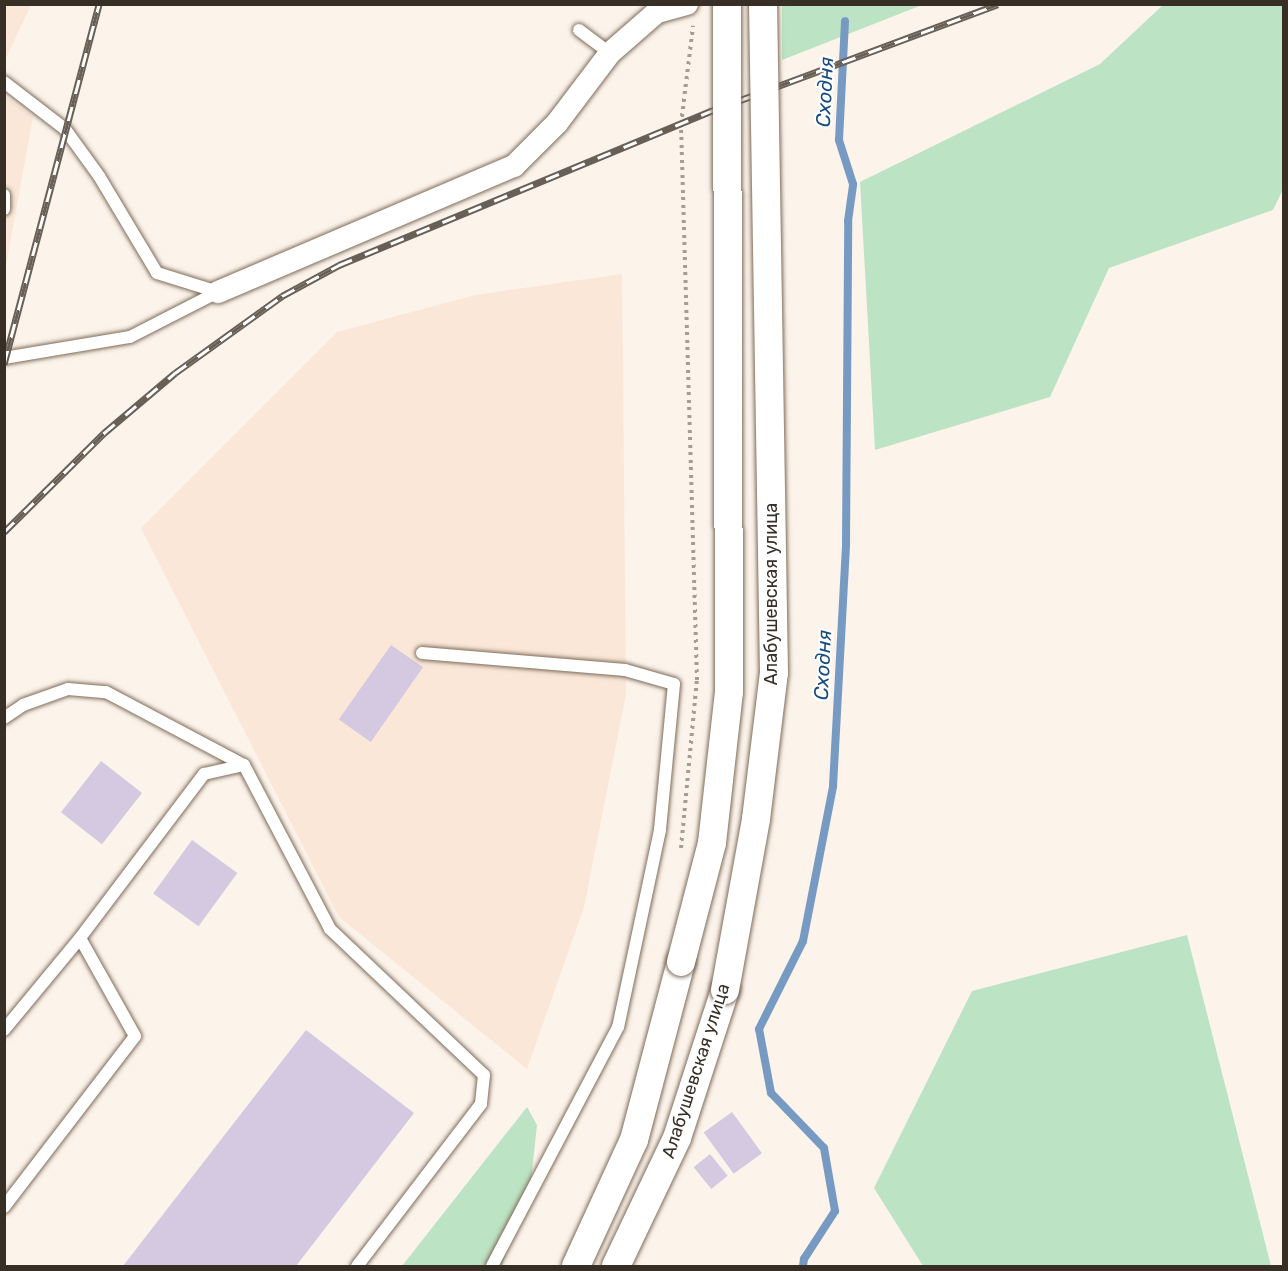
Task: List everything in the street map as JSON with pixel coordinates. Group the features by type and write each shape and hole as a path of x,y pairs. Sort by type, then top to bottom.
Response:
{"street":[{"name":"Алабушевская улица","path":"576,1266 634,1140 712,843 729,692 727,4"},
{"name":"Алабушевская улица","path":"616,1266 677,1138 725,990 756,819 774,673 763,4"},
{"path":"219,291 514,166 557,123 610,53 657,12 691,10"}],"lane":[{"path":"579,30 610,53"},
{"path":"4,82 65,129 99,176 157,273 219,291"},
{"path":"4,195 4,209"},
{"path":"4,358 130,337 219,291"},
{"path":"422,653 625,670 674,684 660,830 618,1027 492,1266"},
{"path":"4,718 23,705 68,689 106,692 244,765 330,929 484,1075 481,1104 357,1266"},
{"path":"5,1029 80,938 204,774 244,765"},
{"path":"4,1207 135,1036 80,938"}],"path":[{"path":"680,859 697,680 681,124 691,10"}],"shaded area":[{"path":"4,5 31,5 5,60"},
{"path":"5,96 33,117 5,271"},
{"path":"622,274 626,694 584,907 527,1069 339,917 141,528 337,332 475,295"}],"green space":[{"path":"782,4 922,4 922,5 782,60"},
{"path":"1163,5 1283,5 1284,187 1273,210 1109,268 1050,397 875,450 860,182 1100,64"},
{"path":"1187,935 1271,1266 923,1266 874,1188 972,991"},
{"path":"527,1107 537,1125 531,1180 502,1266 402,1266"}],"building":[{"path":"391,645 423,667 371,742 339,720"},
{"path":"101,761 142,793 102,844 61,812"},
{"path":"192,840 237,873 199,926 153,893"},
{"path":"306,1030 414,1113 296,1266 123,1266"},
{"path":"732,1112 762,1153 734,1174 704,1133"},
{"path":"710,1154 728,1176 711,1189 694,1167"}],"waterway":[{"name":"Сходня","path":"803,1266 804,1259 835,1211 824,1148 771,1093 759,1029 803,941 833,786 846,543 848,221 853,184 839,140 845,21"}],"railway":[{"path":"4,364 99,4"},
{"path":"4,532 104,433 175,373 282,296 339,265 711,111 998,4"}]}
